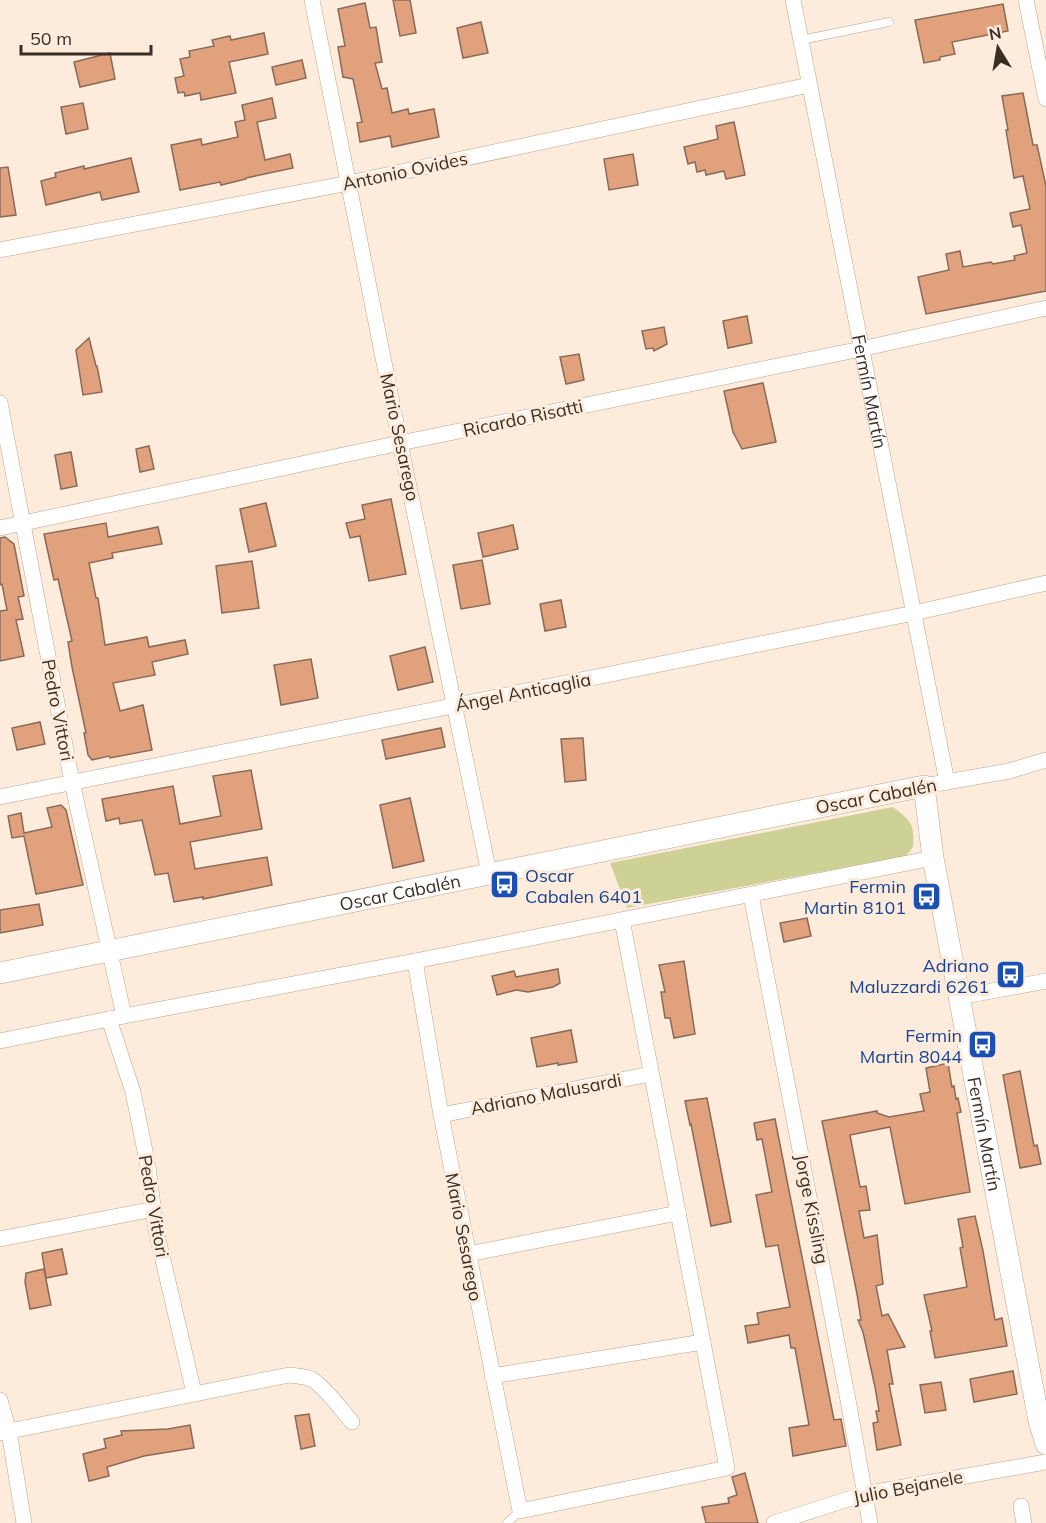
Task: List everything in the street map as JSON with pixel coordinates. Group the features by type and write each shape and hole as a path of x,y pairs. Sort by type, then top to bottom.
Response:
{"main road":[{"name":"Oscar Cabalén","path":"0,973 924,786"},
{"name":"Fermín Martín","path":"924,786 933,858 1039,1421 1046,1444"}],"street":[{"name":"Mario Sesarego","path":"312,0 489,873"},
{"name":"Fermín Martín","path":"793,0 947,782"},
{"path":"1026,0 1046,99"},
{"name":"Antonio Ovides","path":"0,250 349,183 809,85"},
{"name":"Ricardo Risatti","path":"0,528 400,443 861,349 1046,308"},
{"name":"Pedro Vittori","path":"0,403 72,782 110,951 117,1017 148,1166 156,1230 194,1394"},
{"name":"Ángel Anticaglia","path":"0,797 914,613 1046,583"},
{"name":"Oscar Cabalén","path":"924,786 1009,771 1046,760"},
{"path":"0,1041 933,858"},
{"name":"Jorge Kissling","path":"751,895 849,1400 870,1523"},
{"path":"520,1511 727,1468 622,920"},
{"name":"Mario Sesarego","path":"415,961 441,1115 520,1511"},
{"path":"959,997 1046,981"},
{"name":"Adriano Malusardi","path":"441,1115 651,1074"},
{"path":"0,1239 154,1209"},
{"path":"468,1254 678,1213"},
{"path":"492,1376 703,1342"},
{"path":"4,1432 289,1375 312,1379 352,1422"},
{"path":"0,1400 4,1432 24,1523"},
{"name":"Julio Bejanele","path":"774,1523 864,1494 1046,1462"},
{"path":"1021,1506 1024,1523"}],"lane":[{"path":"801,40 889,22"},
{"path":"507,1523 520,1511"}],"green space":[{"path":"893,807 911,824 913,847 906,856 627,908 610,863"}],"building":[{"path":"393,0 410,0 416,33 400,36"},
{"path":"365,3 370,28 376,27 382,62 375,63 382,89 387,88 392,113 408,109 409,114 434,109 439,137 392,147 390,136 360,142 357,123 362,122 353,79 343,77 338,47 345,46 338,9"},
{"path":"1003,4 1008,31 952,42 955,54 924,63 915,20"},
{"path":"481,22 488,53 463,58 457,28"},
{"path":"264,33 268,54 229,62 236,93 201,100 200,93 185,96 184,92 178,93 175,78 184,76 180,59 190,57 189,51 214,46 212,40 230,36 231,40"},
{"path":"110,53 115,79 80,87 74,62"},
{"path":"302,60 306,78 276,85 272,67"},
{"path":"1023,93 1033,145 1037,145 1046,186 1046,291 926,314 918,277 949,270 946,254 960,251 963,267 1015,260 1014,256 1027,253 1021,225 1013,227 1010,213 1030,209 1023,176 1014,178 1002,96"},
{"path":"272,98 276,118 257,122 265,160 290,154 293,168 221,185 220,182 180,190 171,145 201,139 202,145 238,137 235,122 245,120 242,105"},
{"path":"83,103 88,129 66,134 61,107"},
{"path":"734,122 745,175 726,179 724,171 706,175 705,170 697,172 695,162 688,164 684,147 718,139 716,126"},
{"path":"633,154 638,185 609,190 604,159"},
{"path":"131,158 139,192 102,200 100,192 46,205 41,181 56,177 55,173"},
{"path":"8,167 16,215 0,217 0,168"},
{"path":"747,316 752,343 728,348 723,321"},
{"path":"664,327 667,344 654,351 653,348 646,349 642,331"},
{"path":"89,338 102,392 83,395 76,350"},
{"path":"579,354 584,380 566,384 560,357"},
{"path":"763,383 776,442 742,449 733,432 724,391"},
{"path":"149,446 154,469 140,472 136,449"},
{"path":"71,452 77,486 61,489 55,455"},
{"path":"391,499 406,574 369,581 360,536 350,538 346,523 365,519 362,505"},
{"path":"266,503 276,546 249,552 240,509"},
{"path":"106,523 108,537 158,527 162,544 112,553 113,558 89,563 96,598 98,598 105,645 147,637 149,647 185,640 188,654 152,662 155,675 113,683 120,711 143,705 152,750 92,760 88,755 84,733 86,733 72,667 68,642 72,641 58,579 54,580 44,534"},
{"path":"513,525 518,549 483,557 478,533"},
{"path":"5,537 14,544 24,596 18,597 23,619 16,620 24,656 0,661 0,611 7,610 2,584 0,585 0,538"},
{"path":"482,560 490,604 461,609 453,565"},
{"path":"252,561 259,608 222,613 216,566"},
{"path":"561,600 566,627 545,631 540,604"},
{"path":"425,647 433,682 398,690 390,656"},
{"path":"311,659 318,698 281,705 274,665"},
{"path":"40,722 45,744 17,750 12,728"},
{"path":"441,728 445,747 386,759 382,740"},
{"path":"583,738 586,780 565,782 561,739"},
{"path":"251,770 262,829 190,842 195,869 267,857 272,885 203,899 203,897 174,902 168,873 155,875 142,820 120,824 119,818 106,821 102,799 173,786 180,824 221,816 213,776"},
{"path":"410,798 424,861 393,868 380,805"},
{"path":"61,805 66,810 83,885 36,894 24,836 12,838 8,816 21,813 24,833 52,827 47,808"},
{"path":"39,904 43,925 0,933 0,910"},
{"path":"807,918 811,936 784,942 780,923"},
{"path":"684,961 695,1034 674,1038 670,1018 665,1018 661,992 665,992 659,965"},
{"path":"558,969 560,983 553,987 528,992 516,990 497,995 492,976 514,971 516,977"},
{"path":"571,1030 577,1062 537,1067 531,1038"},
{"path":"948,1063 952,1087 954,1086 961,1112 957,1113 970,1192 905,1204 890,1127 850,1135 860,1187 866,1186 870,1210 859,1211 864,1238 877,1235 883,1284 876,1286 882,1316 888,1314 905,1347 887,1350 893,1384 889,1384 901,1445 877,1450 873,1423 878,1422 876,1411 879,1411 875,1387 863,1332 858,1320 861,1320 857,1294 822,1121 877,1111 889,1117 924,1111 920,1094 930,1092 926,1068"},
{"path":"1020,1071 1034,1146 1037,1145 1041,1164 1020,1168 1003,1075"},
{"path":"707,1098 731,1222 711,1226 685,1101"},
{"path":"775,1119 834,1420 841,1419 846,1446 793,1456 789,1428 809,1425 795,1348 791,1348 789,1335 748,1343 745,1326 759,1324 757,1313 790,1307 778,1245 766,1247 756,1195 772,1192 762,1139 757,1140 754,1123"},
{"path":"975,1216 995,1320 1002,1318 1007,1346 935,1358 924,1295 967,1287 960,1248 963,1247 958,1219"},
{"path":"62,1249 67,1274 46,1278 42,1253"},
{"path":"44,1269 51,1305 30,1309 25,1282 26,1273"},
{"path":"1013,1371 1017,1394 974,1402 970,1379"},
{"path":"941,1382 946,1410 925,1413 920,1385"},
{"path":"309,1414 315,1446 301,1449 295,1416"},
{"path":"190,1425 194,1448 144,1456 107,1467 109,1476 89,1481 83,1454 106,1448 104,1439 122,1435 121,1431 168,1429"},
{"path":"745,1473 758,1523 706,1523 702,1507 729,1503 728,1498 737,1495 732,1477"}],"place":[{"name":"Oscar Cabalen 6401","path":"504,885"},
{"name":"Fermin Martin 8101","path":"927,896"},
{"name":"Adriano Maluzzardi 6261","path":"1010,975"},
{"name":"Fermin Martin 8044","path":"983,1045"}]}
